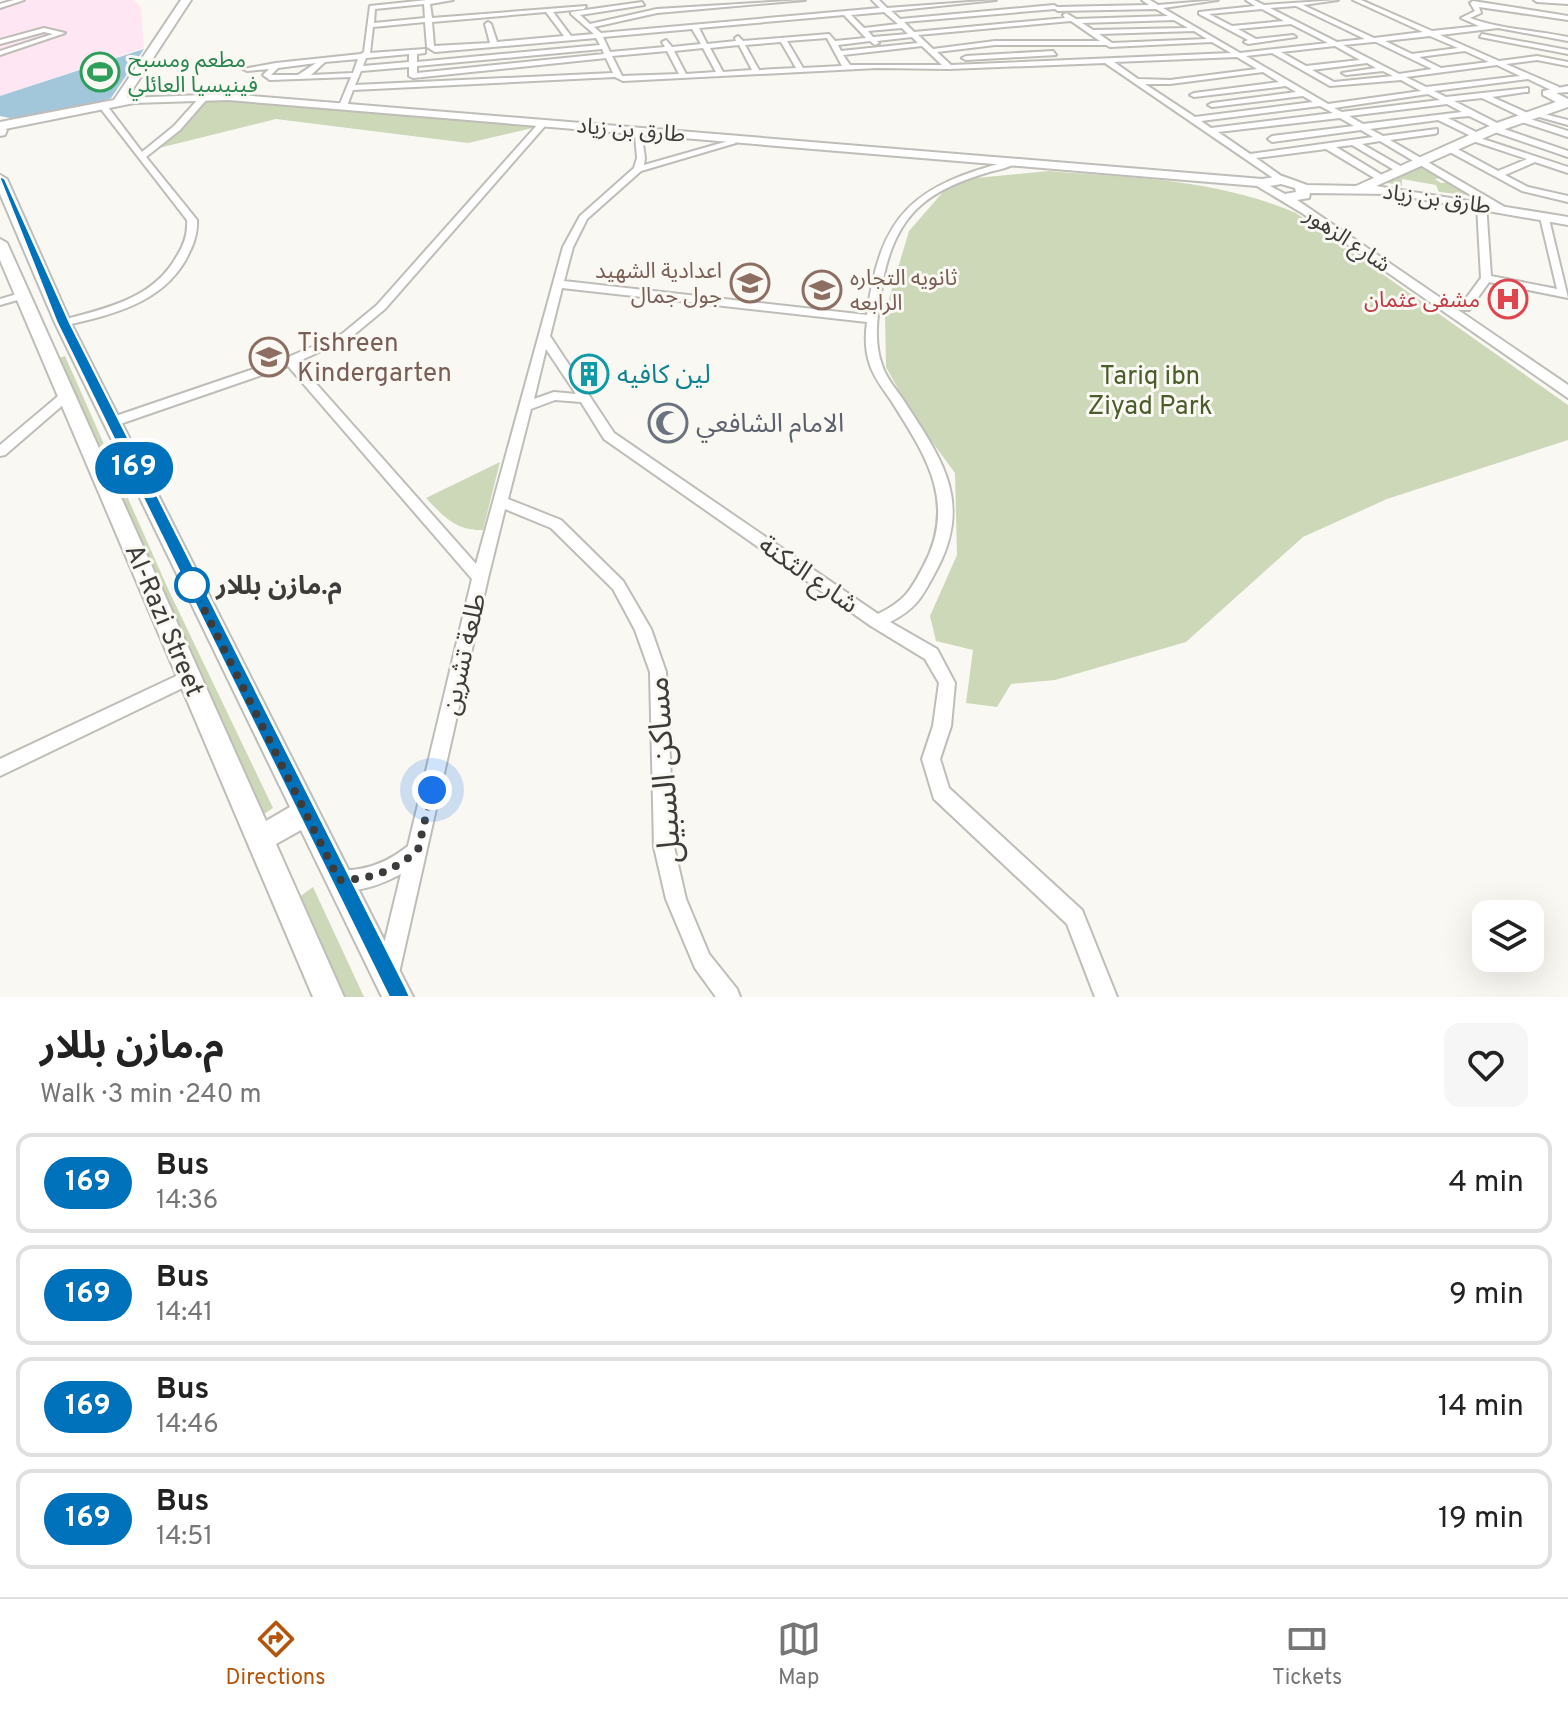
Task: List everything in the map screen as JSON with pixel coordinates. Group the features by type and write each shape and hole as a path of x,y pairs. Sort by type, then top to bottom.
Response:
{"main road":[{"path":"120,102 186,0"},
{"path":"120,102 194,0"},
{"path":"1562,89 1547,93 1566,103"},
{"name":"طارق بن زياد","path":"120,102 160,97 228,97 643,134"},
{"path":"0,129 120,102 203,99 714,142 1269,183 1304,192"},
{"path":"1358,189 1379,177 1475,137 1566,103"},
{"name":"طارق بن زياد","path":"714,142 1269,183"},
{"path":"0,179 63,323 398,997"},
{"name":"شارع الزهور","path":"1269,183 1283,198 1307,210 1568,393"},
{"name":"طارق بن زياد","path":"1304,192 1391,190 1568,221"},
{"path":"1283,198 1304,192"},
{"name":"شارع الزهور","path":"1304,192 1531,357 1568,377"},
{"name":"Al-Razi Street","path":"0,243 329,997"},
{"path":"260,839 304,813"}],"street":[{"path":"0,6 21,0"},
{"path":"343,106 363,56 367,53 372,7 450,0"},
{"path":"369,35 429,20 559,0"},
{"path":"369,25 584,6 698,0"},
{"path":"588,26 657,11 802,0"},
{"path":"907,0 915,7"},
{"path":"824,13 827,8 880,4 915,7 937,2 993,0"},
{"path":"1044,0 1133,59"},
{"path":"1145,0 1422,159 1500,208"},
{"path":"854,21 898,21 1056,8 1156,7 1215,0"},
{"path":"1249,0 1470,113 1568,154"},
{"path":"1201,13 1335,0"},
{"path":"1356,0 1562,89"},
{"path":"1473,2 1564,18 1568,2 1540,0"},
{"path":"961,1 1018,43"},
{"path":"427,2 431,47 435,50"},
{"path":"532,2 535,11"},
{"path":"937,2 955,17"},
{"path":"1473,2 1479,12"},
{"path":"737,4 749,21"},
{"path":"247,69 598,34 636,31 665,33 694,26 845,12 880,4"},
{"path":"880,4 949,67"},
{"path":"1183,4 1255,41"},
{"path":"1295,4 1442,71"},
{"path":"584,6 574,14 598,34 618,75 623,79 847,67 949,67 1239,55 1486,27"},
{"path":"707,6 741,43 757,73"},
{"path":"548,10 568,37"},
{"path":"657,11 684,77"},
{"path":"845,12 898,66"},
{"path":"1556,26 1479,12 1464,18 1486,27 1568,39"},
{"path":"810,14 827,33"},
{"path":"629,15 636,31"},
{"path":"372,16 488,24 554,19"},
{"path":"833,43 1028,22 1174,18"},
{"path":"862,30 898,21"},
{"path":"1028,22 1044,34 1193,29"},
{"path":"1231,28 1291,22"},
{"path":"488,24 494,45"},
{"path":"694,26 721,75"},
{"path":"965,28 985,45"},
{"path":"522,29 528,41"},
{"path":"1467,29 1534,59"},
{"path":"0,42 44,30 62,33 0,53"},
{"path":"0,31 18,37"},
{"path":"942,31 960,48"},
{"path":"413,52 413,76 639,47 670,49 829,36 847,67"},
{"path":"1482,36 1568,52"},
{"path":"935,55 995,43 1216,43 1293,37"},
{"path":"783,40 801,70"},
{"path":"995,43 1011,64"},
{"path":"839,53 924,44"},
{"path":"639,47 652,79"},
{"path":"1411,56 1465,49"},
{"path":"877,66 891,59 935,55 1121,52"},
{"path":"1275,52 1333,84"},
{"path":"306,77 324,59"},
{"path":"1104,59 1248,157 1269,183"},
{"path":"1194,95 1333,84 1534,59 1568,64"},
{"path":"1092,60 1269,183"},
{"path":"1306,68 1368,61"},
{"path":"276,65 267,75 270,78 412,65"},
{"path":"1346,73 1383,69"},
{"path":"1134,81 1172,81 1266,70"},
{"path":"350,88 618,75"},
{"path":"1193,120 1530,77"},
{"path":"1209,131 1525,90"},
{"path":"1212,105 1307,93"},
{"path":"1482,95 1568,134"},
{"path":"141,157 177,128 203,99"},
{"path":"63,323 144,299 178,266 194,232 192,220 141,157 120,102"},
{"path":"1272,139 1470,113"},
{"path":"1439,117 1475,137 1568,170"},
{"path":"1530,117 1568,123"},
{"path":"1414,120 1525,189 1568,199"},
{"path":"112,422 290,361 346,336 381,307 541,126"},
{"path":"1500,127 1568,144"},
{"path":"1248,157 1434,131"},
{"path":"638,169 643,134"},
{"path":"544,336 568,247 583,218 638,169 714,142"},
{"path":"1354,143 1399,169"},
{"path":"1328,146 1379,177"},
{"path":"1499,174 1534,159"},
{"path":"877,622 909,602 940,550 949,506 938,468 876,366 870,341 877,283 892,231 917,203 940,186 967,174 1010,164"},
{"path":"1465,308 1486,278 1482,205"},
{"path":"1486,278 1566,294 1545,217"},
{"path":"558,284 873,319"},
{"path":"0,302 24,295"},
{"name":"شارع الثكنة","path":"544,336 609,436 877,622 931,654 947,683 942,726 931,759 941,793 1075,917 1106,997"},
{"name":"طلعة تشرين","path":"387,974 480,578 544,336"},
{"path":"290,361 480,578"},
{"path":"0,452 67,395"},
{"path":"526,406 554,396 585,399"},
{"name":"مساكن السبيل","path":"502,502 556,524 618,585 643,629 658,672 664,847 676,899 702,961 729,997"},
{"path":"0,768 189,677"},
{"path":"339,880 365,879 386,872 418,850"}],"shaded area":[{"path":"26,0 134,0 141,7 144,48 0,96 0,7"}],"green space":[{"path":"203,99 541,126 468,143 276,119 147,151"},
{"path":"1422,167 1441,178 1435,179 1441,183 1449,182 1469,195 1439,192 1436,185 1402,179 1402,186 1383,182"},
{"name":"Tariq ibn Ziyad Park","path":"1049,171 1144,178 1206,187 1236,193 1296,213 1568,405 1568,440 1387,499 1303,537 1186,642 1055,680 1011,684 997,707 966,703 973,650 936,641 930,616 957,555 955,473 913,416 886,367 885,312 909,231 943,192 955,184 976,178"},
{"path":"65,356 169,591 273,808 264,814 57,359"},
{"path":"500,462 483,530 458,525 426,498"},
{"path":"313,887 364,997 344,997 298,898"}],"water":[{"name":"مطعم ومسبح فينيسيا العائلي","path":"144,49 111,98 91,107 20,120 0,116 0,96"}],"bus line":[{"name":"169","path":"0,179 63,323 398,997"}],"place":[{"name":"مطعم ومسبح فينيسيا العائلي","path":"100,72"},
{"name":"اعدادية الشهيد جول جمال","path":"750,283"},
{"name":"ثانويه التجاره الرابعه","path":"822,290"},
{"name":"مشفى عثمان","path":"1508,299"},
{"name":"Tishreen Kindergarten","path":"269,357"},
{"name":"لين كافيه","path":"589,374"},
{"name":"الامام الشافعي","path":"668,423"},
{"name":"م.مازن بللار","path":"192,585"}],"route":[{"path":"192,585 339,880 365,879 386,872 405,862 418,850 432,790"}]}
